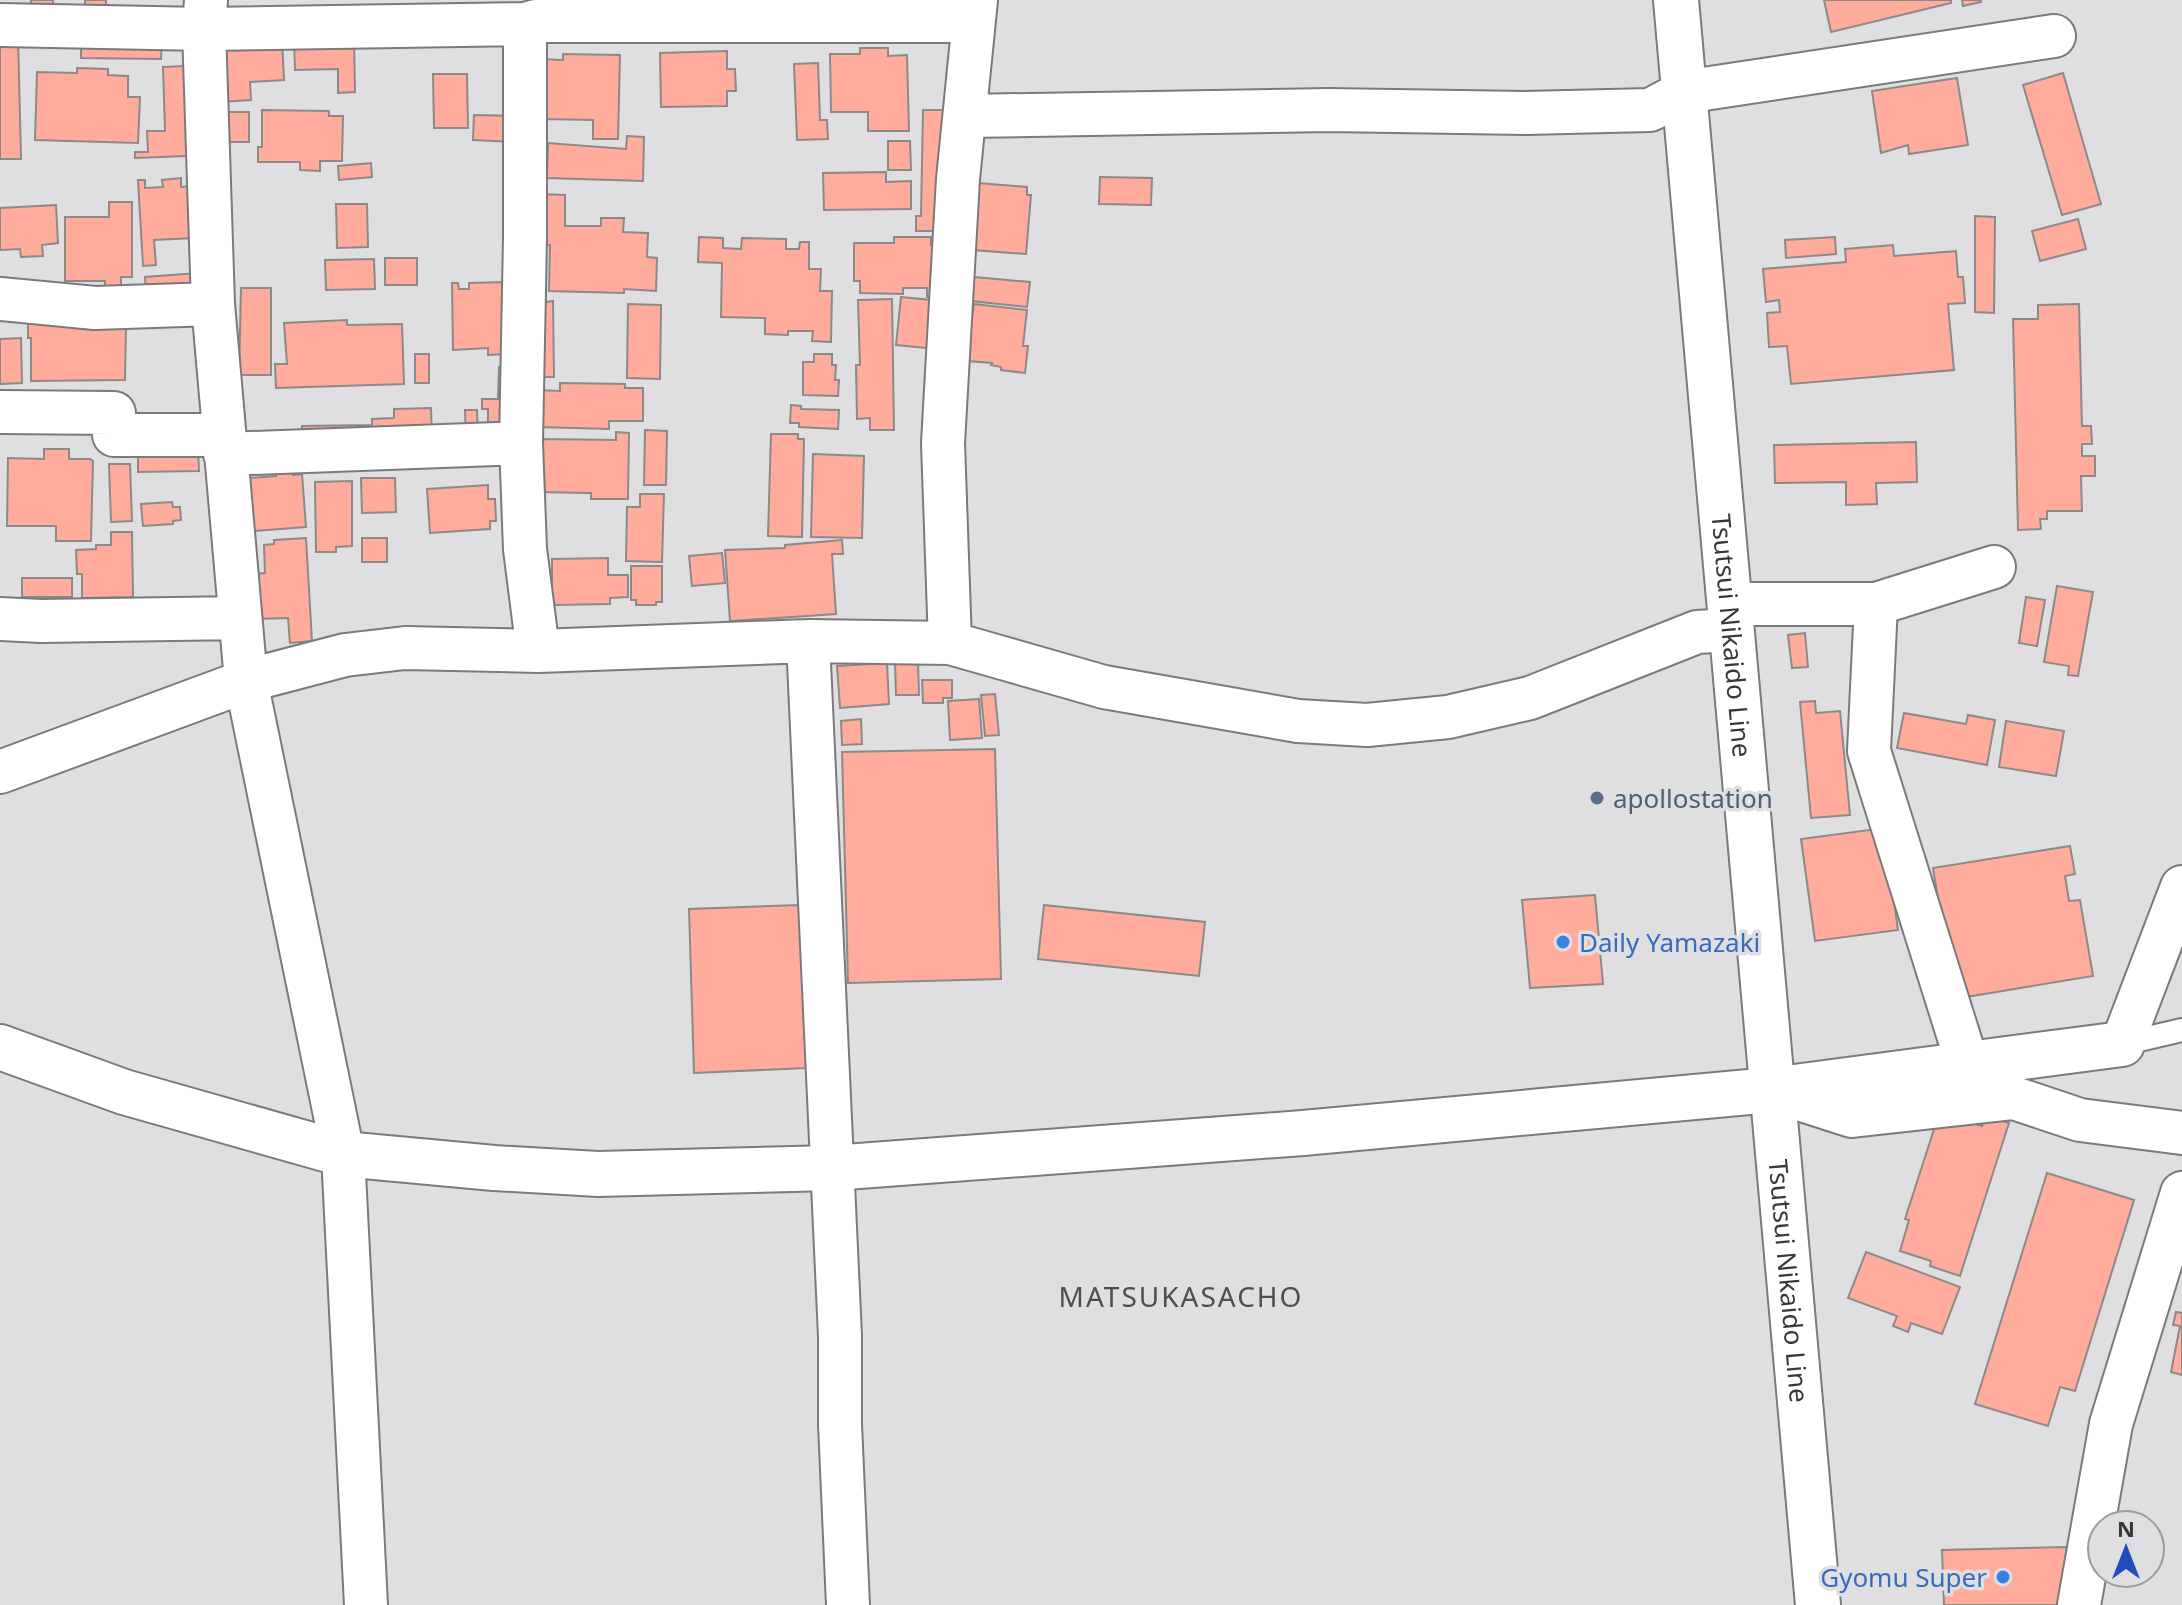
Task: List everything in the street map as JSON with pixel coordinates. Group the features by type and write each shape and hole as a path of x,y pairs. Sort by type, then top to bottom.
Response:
{"street":[{"name":"Tsutsui Nikaido Line","path":"1676,0 1818,1605"},
{"path":"0,25 205,15 974,11 958,179 943,443 950,643"},
{"path":"205,15 213,304 246,681 343,1154 366,1605"},
{"path":"529,15 521,443 525,549 538,651"},
{"path":"965,116 1328,110 1526,113 1650,110 1684,92 2054,36"},
{"path":"0,299 95,308 213,304"},
{"path":"0,412 114,413 114,435 224,445 521,443"},
{"path":"0,772 246,681 345,655 405,648 538,651 808,641 950,643 1104,687 1298,721 1367,725 1448,717 1530,698 1730,617 1876,604 1994,567"},
{"path":"1876,604 1869,751 1968,1066"},
{"path":"0,619 240,618"},
{"path":"808,641 840,1336 840,1424 848,1605"},
{"path":"0,1047 124,1092 343,1154 598,1174 832,1168 1303,1133 1771,1090 2122,1044 2182,887"},
{"path":"1771,1090 1852,1116 2014,1098 2080,1120 2182,1133"},
{"path":"2079,1605 2111,1424 2182,1193"}],"lane":[{"path":"2122,1044 2182,1030"}],"building":[{"path":"31,0 53,0 53,6 31,6"},
{"path":"85,0 106,0 106,15 85,6"},
{"path":"1824,0 1951,0 1951,3 1831,32"},
{"path":"1962,0 1981,0 1981,2 1963,6"},
{"path":"0,37 18,37 21,159 0,159"},
{"path":"81,39 162,40 161,59 81,58"},
{"path":"282,39 284,80 250,82 251,100 219,102 216,42"},
{"path":"354,40 355,92 338,93 338,69 295,70 294,41"},
{"path":"860,48 888,48 888,56 907,55 909,131 868,131 868,112 831,112 830,54 860,54"},
{"path":"727,51 727,69 735,69 736,91 727,91 727,106 661,107 660,53"},
{"path":"563,54 620,55 618,139 593,139 593,120 540,119 541,59 563,60"},
{"path":"818,63 820,120 827,120 828,139 797,140 794,64"},
{"path":"185,66 188,156 135,158 135,152 148,152 147,131 165,131 163,67"},
{"path":"77,68 108,69 108,75 128,76 128,97 140,97 138,143 35,140 37,72 77,73"},
{"path":"2063,73 2101,204 2062,215 2023,85"},
{"path":"433,74 467,74 468,128 434,128"},
{"path":"1957,78 1968,145 1909,154 1908,145 1881,153 1872,91"},
{"path":"262,110 329,111 329,116 343,116 342,161 320,161 320,171 300,170 300,162 258,162 258,147 262,147"},
{"path":"923,110 950,110 948,231 916,231 916,216 921,216"},
{"path":"222,112 249,112 249,142 222,142"},
{"path":"474,115 518,116 517,142 473,140"},
{"path":"627,136 644,137 643,181 547,178 548,143 626,149"},
{"path":"888,141 910,141 911,170 888,170"},
{"path":"371,163 372,177 339,180 338,166"},
{"path":"886,172 886,182 911,181 911,209 824,210 823,173"},
{"path":"1100,177 1152,178 1151,205 1099,204"},
{"path":"181,178 181,187 191,186 194,238 154,240 156,265 143,266 138,180 145,180 145,188 163,187 162,180"},
{"path":"978,183 1027,187 1027,195 1031,195 1026,254 973,250"},
{"path":"540,194 565,195 565,226 601,226 601,218 624,218 623,232 648,233 647,257 657,258 656,291 549,291 550,245 544,245"},
{"path":"109,202 132,202 132,277 121,277 121,289 105,289 105,281 65,281 65,217 109,217"},
{"path":"336,204 367,204 368,247 337,248"},
{"path":"56,205 58,243 42,245 43,256 21,257 20,249 0,250 0,208"},
{"path":"1975,216 1995,217 1994,313 1975,312"},
{"path":"2078,219 2086,249 2040,261 2032,231"},
{"path":"699,237 723,238 723,248 741,249 742,238 786,239 786,249 799,249 800,242 809,242 809,269 821,269 820,291 832,291 831,342 812,341 813,331 788,331 788,335 765,334 765,318 721,317 722,263 698,262"},
{"path":"894,237 931,237 931,245 946,245 945,297 927,297 927,288 903,288 903,294 860,293 860,281 854,281 854,243 894,243"},
{"path":"1835,237 1836,254 1786,258 1785,240"},
{"path":"1893,245 1894,256 1956,251 1958,277 1963,277 1965,303 1948,304 1954,370 1791,384 1787,346 1769,347 1767,313 1780,312 1779,300 1766,302 1763,269 1846,262 1845,249"},
{"path":"385,258 417,258 417,285 385,285"},
{"path":"374,259 375,289 326,290 325,260"},
{"path":"198,273 199,296 146,297 145,277"},
{"path":"974,277 1030,282 1027,307 971,301"},
{"path":"504,282 508,354 488,355 488,348 453,350 452,283 458,283 459,289 469,289 469,283"},
{"path":"241,288 271,288 271,375 239,375"},
{"path":"539,292 546,292 546,302 553,301 554,377 537,377"},
{"path":"901,297 941,301 936,349 896,345"},
{"path":"892,299 894,430 870,430 870,418 857,419 856,365 860,365 858,300"},
{"path":"628,304 661,305 660,379 627,378"},
{"path":"974,304 1027,310 1023,346 1028,346 1025,373 1001,370 992,363 967,361 970,313 973,313"},
{"path":"2079,304 2082,426 2091,426 2092,444 2082,444 2082,456 2095,456 2095,476 2081,476 2082,511 2047,511 2047,519 2040,519 2041,529 2018,530 2013,319 2038,319 2038,305"},
{"path":"347,320 347,325 402,324 404,384 276,388 275,364 287,364 284,323"},
{"path":"28,321 126,326 125,380 31,381"},
{"path":"21,338 22,383 0,384 0,339"},
{"path":"415,354 429,354 429,383 415,383"},
{"path":"814,354 832,354 832,365 836,365 835,380 839,380 838,396 803,395 803,362 814,362"},
{"path":"499,367 510,367 515,436 488,436 488,409 482,409 482,399 498,399"},
{"path":"560,383 625,384 625,388 643,388 643,421 609,421 609,429 538,427 539,390 560,391"},
{"path":"791,405 801,406 801,409 839,410 838,429 799,427 799,423 790,423"},
{"path":"431,408 432,439 302,442 302,426 372,425 372,419 394,418 394,409"},
{"path":"465,410 477,410 478,437 466,437"},
{"path":"645,430 667,431 666,485 644,485"},
{"path":"616,432 629,433 628,499 591,499 591,493 538,492 539,439 616,440"},
{"path":"771,434 798,434 798,439 804,439 802,537 768,536"},
{"path":"1916,442 1917,482 1876,483 1877,504 1846,505 1846,482 1775,483 1774,445"},
{"path":"44,449 69,449 69,459 93,461 91,541 56,541 56,526 7,526 8,458 44,459"},
{"path":"198,449 199,471 138,472 138,451"},
{"path":"813,454 864,456 862,538 811,537"},
{"path":"109,464 130,464 132,521 111,522"},
{"path":"292,464 293,475 302,474 306,527 242,532 239,479 276,476 275,465"},
{"path":"361,478 395,478 396,512 362,513"},
{"path":"352,481 352,546 336,547 336,552 316,552 315,482"},
{"path":"488,485 488,499 495,499 496,521 490,521 490,529 430,533 427,489"},
{"path":"640,494 664,494 662,562 626,561 627,507 640,507"},
{"path":"172,502 173,507 180,507 181,520 173,521 173,524 143,526 141,504"},
{"path":"111,532 132,532 133,597 82,598 82,574 77,574 76,550 111,545"},
{"path":"306,538 312,641 290,643 288,618 251,619 248,575 265,573 264,545 274,544 274,540"},
{"path":"362,538 387,538 387,562 362,562"},
{"path":"842,540 843,554 832,554 836,614 730,621 725,550 785,548 785,545"},
{"path":"722,553 725,583 692,586 689,556"},
{"path":"608,558 608,575 628,575 628,597 610,598 610,604 552,605 552,559"},
{"path":"631,566 662,566 662,602 636,605 636,600 631,600"},
{"path":"22,578 72,578 72,597 22,597"},
{"path":"2057,586 2093,592 2078,676 2068,675 2069,666 2044,662"},
{"path":"2026,597 2045,600 2037,646 2019,643"},
{"path":"1805,633 1808,667 1792,668 1788,635"},
{"path":"895,662 918,662 919,695 896,695"},
{"path":"887,663 889,704 840,708 837,666"},
{"path":"922,680 952,680 952,698 943,698 943,703 923,703"},
{"path":"995,694 999,735 985,736 981,695"},
{"path":"979,699 982,738 950,740 948,701"},
{"path":"1815,701 1816,713 1840,711 1850,815 1811,818 1800,702"},
{"path":"1904,713 1966,724 1968,715 1995,720 1987,765 1897,748"},
{"path":"861,719 862,744 842,745 841,721"},
{"path":"2006,721 2064,731 2056,776 1999,767"},
{"path":"995,749 1001,979 848,983 842,752"},
{"path":"1884,828 1898,930 1815,941 1801,839"},
{"path":"2070,846 2075,874 2065,876 2069,901 2080,900 2093,976 1954,999 1933,868"},
{"name":"Daily Yamazaki","path":"1595,895 1603,984 1530,988 1522,900"},
{"path":"800,905 806,1068 694,1073 689,909"},
{"path":"1044,905 1205,922 1199,976 1038,959"},
{"path":"1986,1116 2009,1123 1960,1276 1930,1266 1931,1261 1900,1251 1909,1220 1905,1219 1937,1120 1952,1117 1982,1126"},
{"path":"2047,1173 2134,1200 2075,1391 2060,1387 2048,1426 1975,1404"},
{"path":"1866,1252 1960,1287 1942,1334 1911,1323 1908,1332 1893,1326 1897,1316 1848,1298"},
{"path":"2176,1312 2182,1313 2182,1375 2171,1372 2180,1326 2173,1325"},
{"name":"Gyomu Super","path":"2067,1547 2059,1605 1944,1605 1942,1550"}],"place":[{"name":"apollostation","path":"1597,798"},
{"name":"Daily Yamazaki","path":"1563,942"},
{"name":"Gyomu Super","path":"2003,1577"}],"district":[{"name":"MATSUKASACHO","path":"1181,1296"}]}
